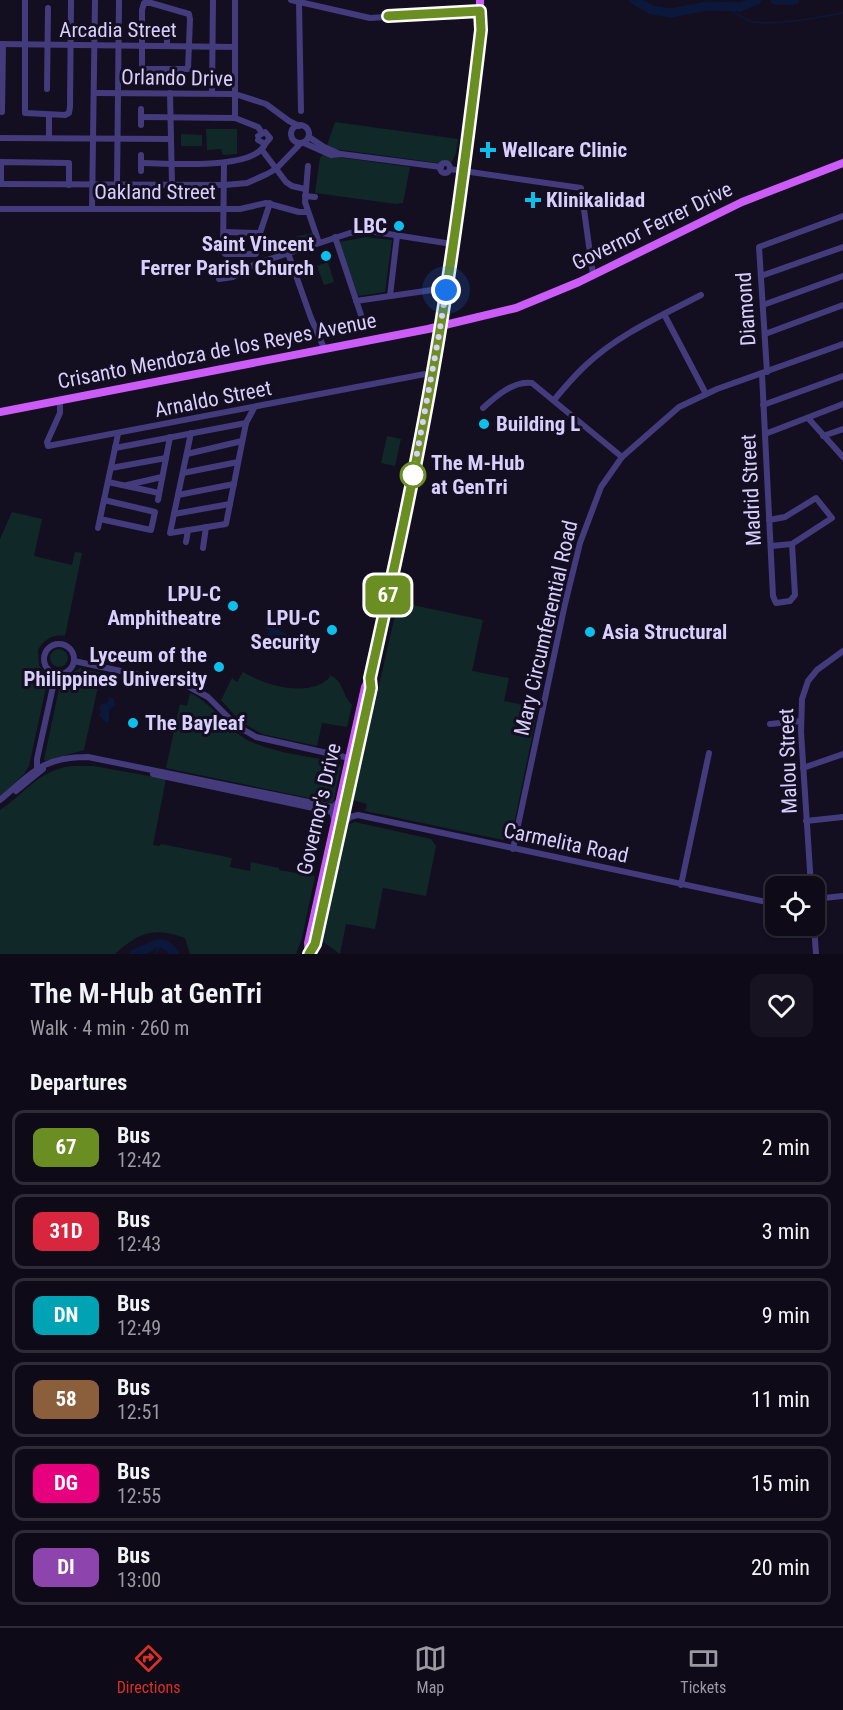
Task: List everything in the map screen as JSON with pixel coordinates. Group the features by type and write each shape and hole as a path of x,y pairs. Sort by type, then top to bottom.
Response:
{"main road":[{"name":"Governor's Drive","path":"338,824 339,800 394,570 441,326 481,30 480,0"},
{"name":"Governor Ferrer Drive","path":"441,326 516,308 593,275 742,202 843,163"},
{"name":"Crisanto Mendoza de los Reyes Avenue","path":"0,412 441,326"},
{"name":"Governor's Drive","path":"311,948 338,824 348,794 371,688 370,678"}],"street":[{"path":"25,0 25,113 49,115 69,113 72,0"},
{"path":"92,209 95,0"},
{"path":"117,185 119,0"},
{"path":"212,93 213,0"},
{"path":"235,0 236,118"},
{"path":"291,0 370,18 480,11"},
{"path":"299,2 301,111"},
{"path":"144,3 189,14 189,46 189,67 186,70 141,67 144,3"},
{"path":"47,89 48,8"},
{"path":"167,33 167,46"},
{"path":"1,44 2,112"},
{"name":"Arcadia Street","path":"1,44 235,47"},
{"name":"Orlando Drive","path":"94,93 235,94 266,104 296,127"},
{"path":"170,93 172,185"},
{"path":"141,125 141,113 171,117 236,118 258,127 261,141 276,169 289,185 305,189"},
{"path":"49,115 49,138"},
{"path":"341,154 309,137 307,128 296,127 291,134 300,142 331,155 341,154 441,167 446,163 450,169 580,188 593,275"},
{"path":"69,185 69,163 1,162 0,184 69,185 225,185 247,183 276,169 300,142 309,137"},
{"path":"0,138 171,139"},
{"path":"141,171 141,159 171,163 224,163 241,160 261,141"},
{"path":"224,163 224,252 227,255 254,255 270,203 299,213 308,212"},
{"path":"308,166 304,196 318,240"},
{"path":"304,196 315,197"},
{"name":"Oakland Street","path":"0,209 240,209 270,203"},
{"name":"Diamond","path":"764,373 765,334 760,246 843,216"},
{"path":"219,279 233,278 255,264 350,233 369,231 452,244"},
{"path":"224,232 260,233"},
{"path":"390,296 396,236"},
{"path":"335,237 362,318"},
{"path":"761,276 843,247"},
{"path":"288,253 306,307 324,348"},
{"path":"763,305 842,277 843,285"},
{"path":"356,301 439,289 446,290"},
{"path":"554,400 586,364 603,351 639,326 701,295"},
{"path":"765,334 843,305"},
{"path":"664,314 706,394"},
{"name":"Mary Circumferential Road","path":"513,849 565,604 580,543 601,487 622,457 679,407 706,394 843,344"},
{"name":"Madrid Street","path":"764,373 769,520 773,596 776,603 790,601 795,595 792,544"},
{"name":"Arnaldo Street","path":"60,401 60,413 47,442 48,446 425,374 432,375"},
{"path":"764,405 843,376"},
{"path":"483,408 499,394 527,382 532,383 622,457"},
{"path":"765,434 843,404"},
{"path":"191,433 170,533 226,524 246,423 254,408"},
{"path":"808,418 842,455"},
{"path":"115,448 246,423"},
{"path":"823,436 843,429"},
{"path":"98,528 118,434"},
{"path":"108,482 158,497 171,437"},
{"path":"187,454 242,441"},
{"path":"111,468 166,458"},
{"path":"183,473 238,462"},
{"path":"124,485 162,477"},
{"path":"178,495 234,484"},
{"path":"769,520 785,517 816,498 832,518 792,544 771,546"},
{"path":"100,519 151,530 154,512 104,500"},
{"path":"174,514 230,504"},
{"path":"203,548 206,527"},
{"path":"186,542 188,530"},
{"path":"59,644 68,647 73,654 74,661 67,671 56,673 48,669 44,660 51,646 59,644"},
{"name":"Malou Street","path":"810,876 803,768 802,699 808,681 817,670 843,651"},
{"path":"74,661 194,688 208,697 237,726 256,737 349,758"},
{"path":"37,770 56,673"},
{"path":"770,724 801,721"},
{"path":"681,885 709,753"},
{"path":"803,768 843,754"},
{"path":"0,803 37,770 64,759 95,758 333,807 339,800"},
{"path":"37,770 65,762 94,761 332,812 338,824 358,815"},
{"path":"348,794 351,811 358,815"},
{"name":"Carmelita Road","path":"358,815 681,885 765,901"},
{"path":"806,821 843,817"},
{"path":"825,898 843,896"},
{"path":"815,936 816,954"}],"green space":[{"path":"335,122 458,139 456,153 452,162 438,163 335,149 327,145"},
{"path":"206,129 237,129 237,154 223,155 221,149 207,150"},
{"path":"181,134 202,135 202,146 181,146"},
{"path":"323,155 410,167 403,203 315,193 320,158"},
{"path":"312,233 315,241 291,249 295,237"},
{"path":"366,237 392,240 385,292 358,296 339,242"},
{"path":"328,262 334,282 324,285 317,266"},
{"path":"387,436 401,439 395,466 381,463"},
{"path":"12,512 42,519 34,556 72,565 75,552 82,553 65,636 49,638 38,650 39,665 48,678 29,766 24,774 0,797 0,539"},
{"path":"403,580 412,583 408,604 483,620 472,671 509,678 504,701 538,708 512,834 503,840 365,811 367,804 353,800"},
{"path":"59,649 65,652 68,658 65,664 59,667 53,664 50,658 53,652"},
{"path":"80,668 101,673 84,750 45,761 61,680"},
{"path":"243,672 275,685 299,689 321,684 330,677 329,675 334,677 352,705 347,727 322,723 317,746 262,734 240,721 221,700 232,678 237,682"},
{"path":"190,693 205,702 244,738 266,748 338,763 341,767 333,803 166,768 180,704 187,706"},
{"path":"72,766 93,766 166,779 153,845 160,846 161,844 232,858 230,867 250,871 251,862 279,868 279,870 315,876 302,938 296,954 190,954 185,938 156,932 140,936 115,954 0,954 0,810 41,777"},
{"path":"355,822 431,839 436,846 426,896 383,888 375,929 346,924 340,954 322,941 347,825"}],"water":[{"path":"268,625 287,634 280,644 267,634 270,631 265,629"},
{"path":"110,697 114,699 115,706 109,710 109,721 106,723 99,715 101,712 99,707 101,704 106,704"}],"waterway":[{"path":"634,0 652,10 671,13 707,6 741,7 757,0"},
{"path":"775,0 795,0"},
{"path":"721,6 750,21 759,23 796,21 843,13"},
{"path":"134,954 156,944 165,945 175,954"},
{"path":"155,954 165,944"}],"bus line":[{"name":"67","path":"309,954 315,944 371,688 370,678 394,570 432,375 463,171 481,30 480,11 388,16"}],"place":[{"name":"Wellcare Clinic","path":"488,150"},
{"name":"Klinikalidad","path":"533,200"},
{"name":"LBC","path":"399,226"},
{"name":"Saint Vincent Ferrer Parish Church","path":"326,256"},
{"name":"Building L","path":"484,424"},
{"name":"The M-Hub at GenTri","path":"413,475"},
{"name":"LPU-C Amphitheatre","path":"233,606"},
{"name":"LPU-C Security","path":"332,630"},
{"name":"Asia Structural","path":"590,632"},
{"name":"Lyceum of the Philippines University","path":"219,667"},
{"name":"The Bayleaf","path":"133,723"}],"route":[{"path":"413,475 446,290"}]}
